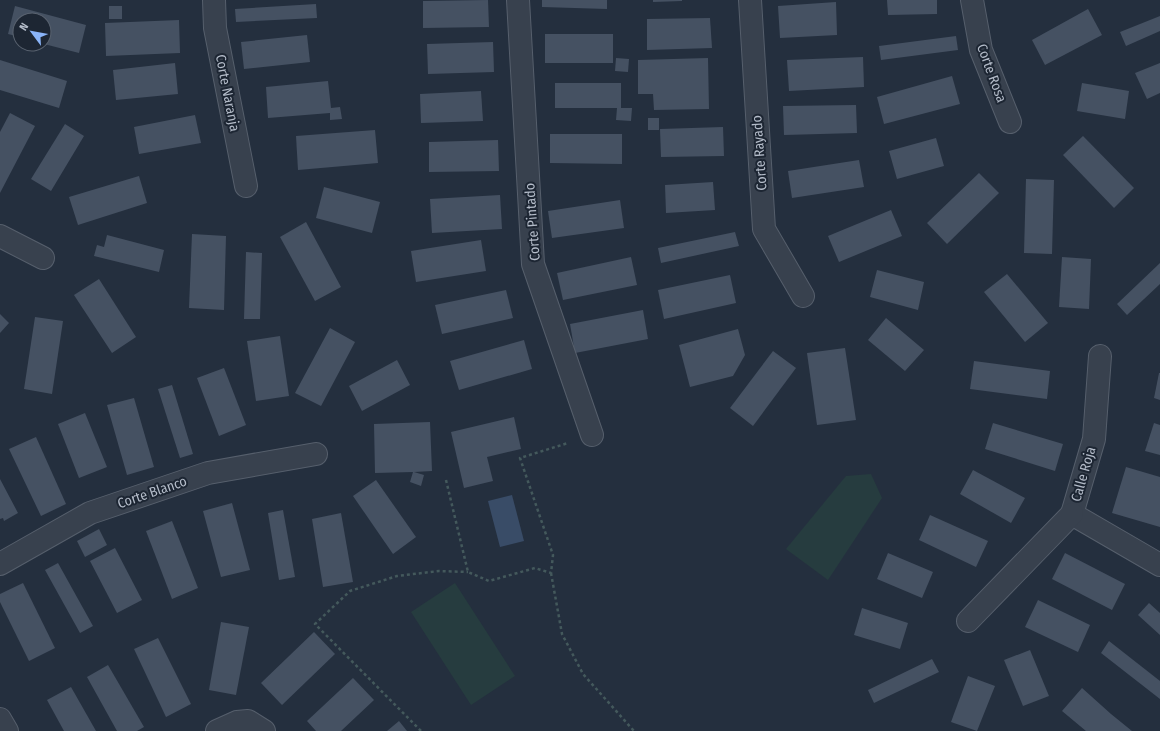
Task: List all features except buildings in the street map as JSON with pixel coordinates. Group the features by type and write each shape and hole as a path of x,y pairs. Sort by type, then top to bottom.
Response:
{"street":[{"name":"Corte Naranja","path":"214,0 215,28 246,186"},
{"name":"Corte Pintado","path":"518,0 533,264 592,435"},
{"name":"Corte Rayado","path":"750,0 764,229 803,296"},
{"name":"Corte Rosa","path":"972,0 981,50 1010,122"},
{"path":"0,236 43,258"},
{"name":"Calle Roja","path":"1100,356 1094,439 1072,514 1160,565"},
{"name":"Corte Blanco","path":"0,564 90,513 208,473 316,454"},
{"path":"968,621 1072,514"},
{"path":"0,719 6,731"},
{"path":"217,731 237,722 248,721 264,731"}],"path":[{"path":"592,435 520,458 553,555 551,574 562,634 583,674 634,731"},
{"path":"446,480 468,572"},
{"path":"421,731 315,624 350,591 398,576 438,571 468,572 489,581 534,568 551,574"}],"green space":[{"path":"871,474 882,498 828,580 786,549 846,476"},
{"path":"455,583 515,676 471,705 411,612"}],"water":[{"path":"512,495 524,541 500,547 488,501"}]}
